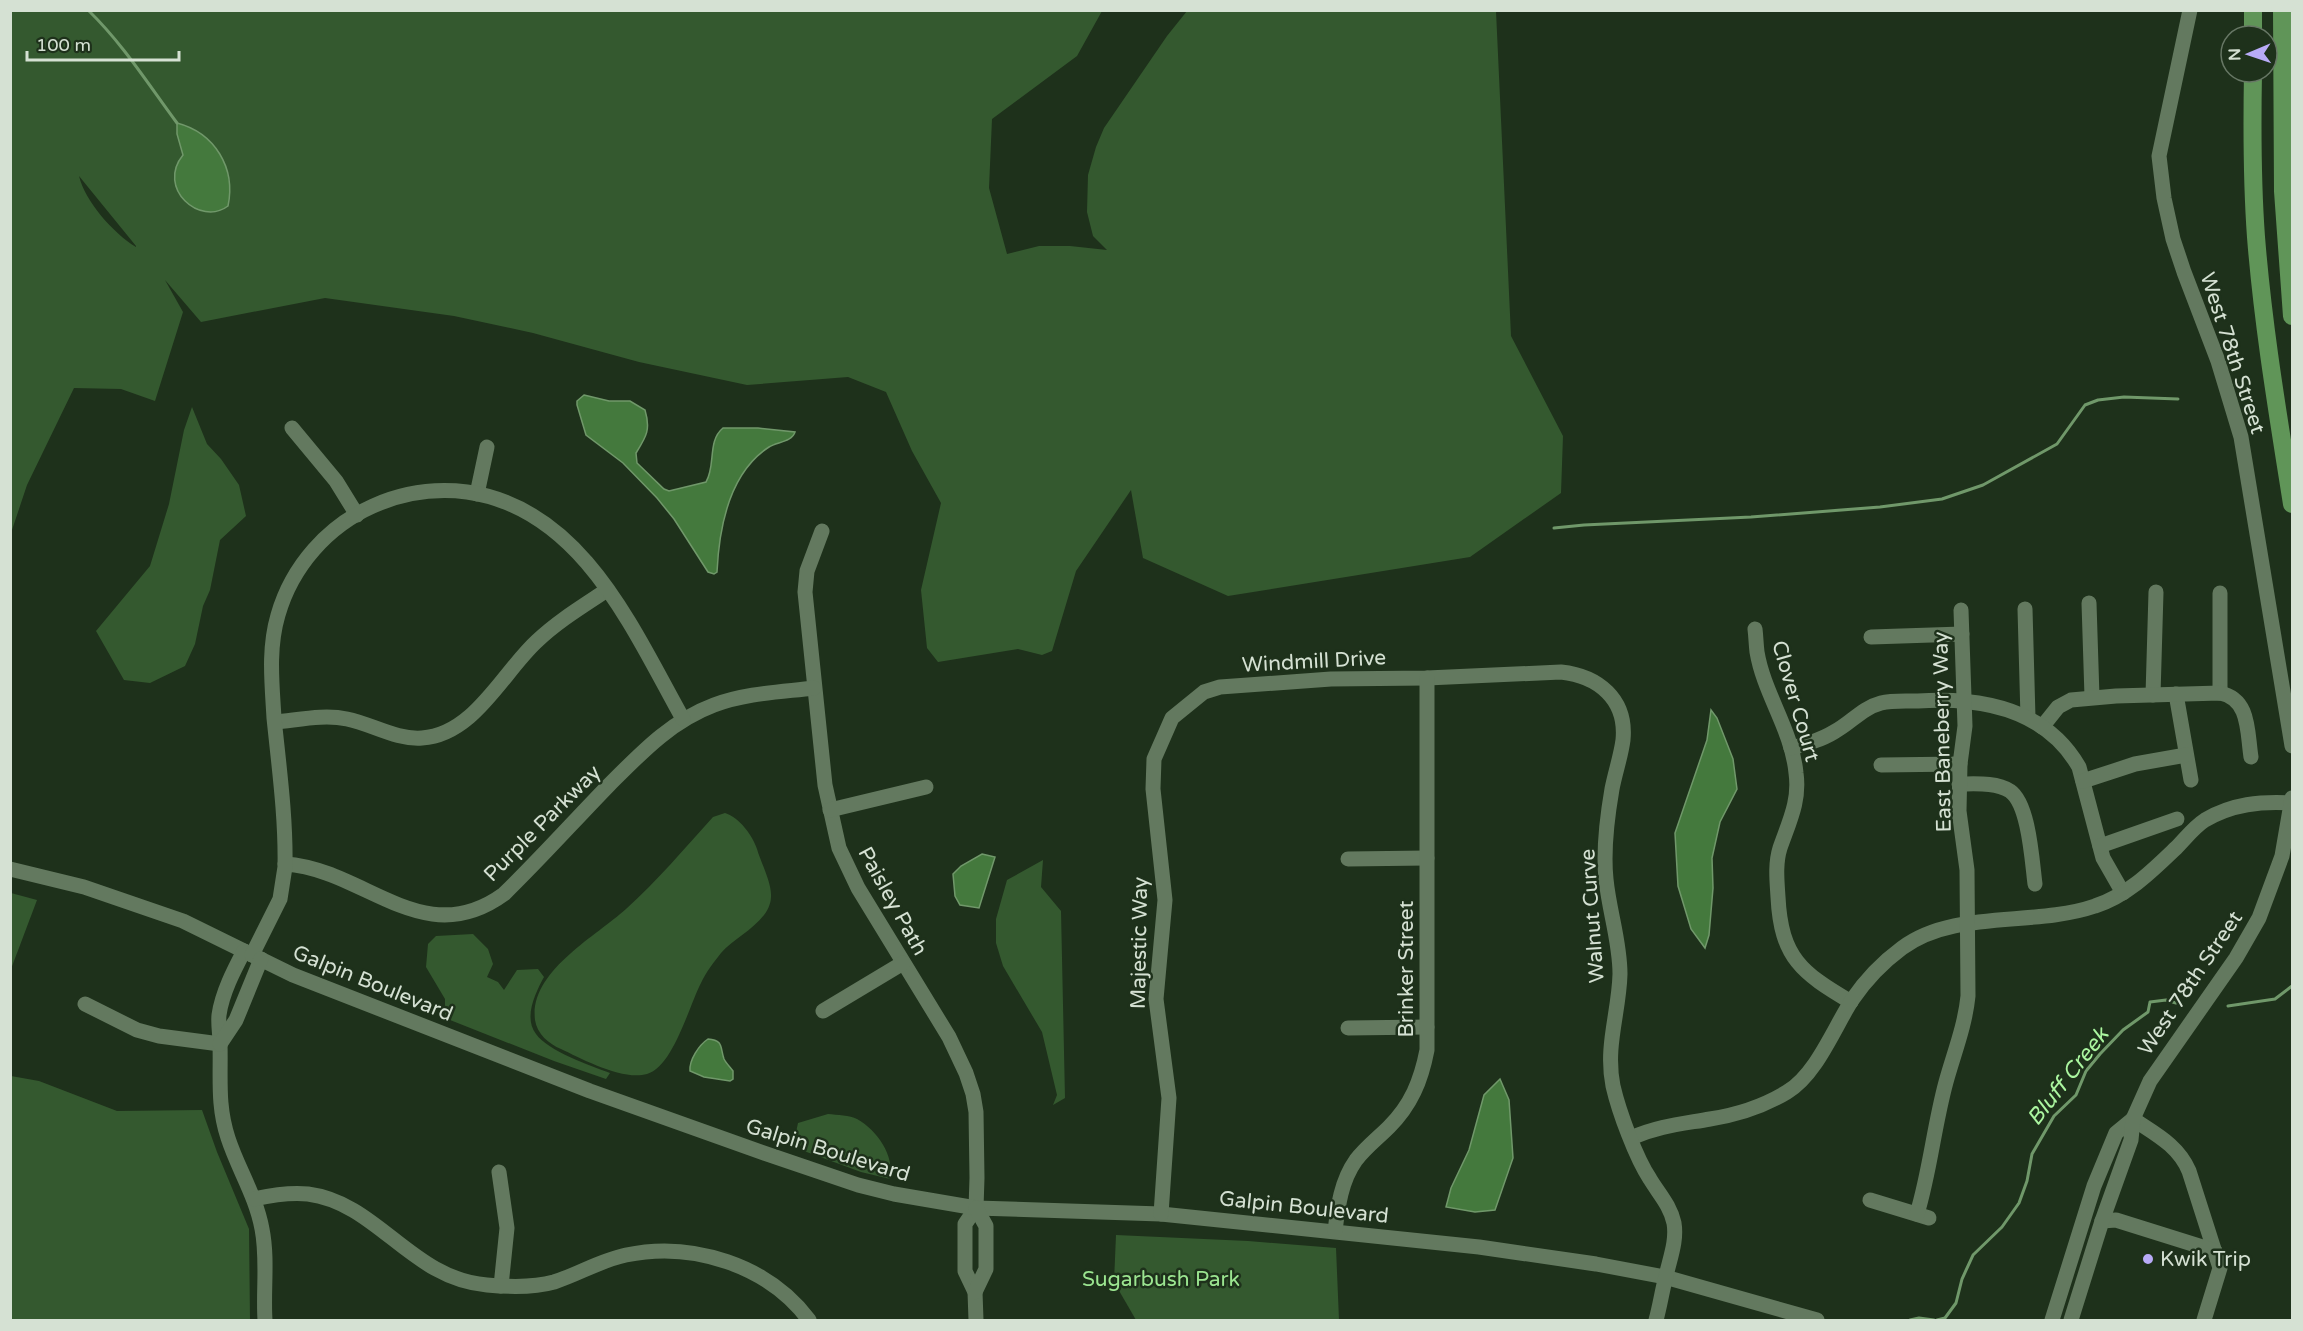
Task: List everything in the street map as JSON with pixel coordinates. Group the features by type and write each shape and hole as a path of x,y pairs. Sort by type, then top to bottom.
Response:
{"main road":[{"path":"2282,10 2282,179 2292,316"},
{"path":"2253,84 2253,185 2260,280 2274,391 2292,504"}],"street":[{"name":"West 78th Street","path":"2190,10 2159,156 2164,198 2177,250 2218,361 2241,437 2292,746"},
{"path":"292,428 336,481 357,514"},
{"path":"477,494 487,447"},
{"path":"265,1320 265,1253 262,1229 254,1199 228,1139 220,1109 218,1085 220,1044 236,1020 252,955 280,898 285,864 271,654 273,633 285,594 301,567 319,543 357,514 378,504 414,493 448,491 477,494 518,507 554,530 572,546 607,590 624,614 683,719"},
{"name":"Paisley Path","path":"822,531 805,581 814,688 830,810 839,848 848,869 949,1037 966,1073 973,1094 978,1139 976,1208"},
{"path":"275,722 336,717 430,742 458,725 485,703 499,683 535,643 560,621 607,590"},
{"path":"2153,695 2156,592"},
{"path":"2220,593 2220,693"},
{"path":"2089,603 2092,697"},
{"path":"2025,609 2028,718"},
{"name":"East Baneberry Way","path":"1870,1200 1923,1216 1946,1082 1966,1014 1968,996 1967,870 1959,811 1960,764 1965,726 1961,610"},
{"name":"Clover Court","path":"1755,629 1757,651 1762,669 1791,748 1796,772 1796,807 1777,862 1780,924 1792,955 1802,969 1817,982 1851,1002"},
{"path":"1871,637 1962,634"},
{"name":"Walnut Curve","path":"1427,678 1561,672 1576,674 1602,686 1612,696 1623,721 1623,742 1612,792 1605,850 1607,888 1619,956 1619,991 1609,1051 1613,1088 1631,1138 1649,1179 1670,1209 1674,1224 1673,1251 1656,1320"},
{"name":"Windmill Drive","path":"1204,692 1220,687 1332,679 1427,678"},
{"name":"Brinker Street","path":"1335,1231 1340,1197 1356,1160 1404,1111 1416,1092 1427,1050 1427,678"},
{"name":"Purple Parkway","path":"285,864 319,869 422,913 455,915 471,912 504,894 636,758 662,734 683,719 728,701 761,694 814,688"},
{"name":"Majestic Way","path":"1161,1214 1169,1098 1156,999 1165,900 1153,789 1154,759 1172,718 1204,692"},
{"path":"2042,727 2058,706 2071,700 2092,697 2220,693 2230,695 2243,709 2251,756"},
{"path":"2176,694 2191,780"},
{"path":"1791,748 1836,732 1868,708 1883,703 1964,700 2002,707 2028,718 2064,745 2079,767 2100,846 2108,868 2123,893"},
{"path":"2083,781 2135,764 2186,755"},
{"path":"1881,765 1960,764"},
{"path":"1959,784 1997,786 2010,791 2018,798 2023,810 2035,884"},
{"path":"830,810 926,787"},
{"name":"West 78th Street","path":"2071,1320 2102,1221 2131,1140 2133,1119 2150,1081 2236,958 2259,918 2282,856 2292,798"},
{"path":"1631,1138 1667,1125 1726,1116 1770,1101 1789,1091 1812,1066 1851,1002 1875,972 1902,948 1920,937 1966,924 2047,917 2095,906 2123,893 2175,849 2203,821 2230,808 2248,803 2292,803"},
{"path":"2100,846 2177,819"},
{"path":"1348,859 1427,858"},
{"name":"Galpin Boulevard","path":"10,869 84,887 183,921 294,975 462,1041 761,1152 858,1185 894,1194 976,1208 1161,1214 1479,1247 1596,1264 1665,1277 1817,1320"},
{"path":"823,1011 903,963"},
{"path":"85,1004 137,1030 159,1036 220,1044"},
{"path":"1348,1028 1427,1027"},
{"name":"West 78th Street","path":"2052,1320 2094,1186 2116,1133 2133,1119"},
{"path":"2133,1119 2173,1146 2183,1158 2220,1268 2204,1320"},
{"path":"500,1172 507,1228 501,1286"},
{"path":"254,1199 278,1194 308,1194 330,1200 355,1211 427,1266 466,1282 523,1286 555,1281 626,1255 667,1251 690,1252 713,1257 755,1274 792,1301 809,1320"},
{"path":"975,1292 986,1269 986,1226 976,1208 965,1224 965,1271 975,1292 976,1320"},
{"path":"2102,1221 2116,1220 2215,1251"}],"green space":[{"path":"11,11 1102,11 1077,56 992,119 989,188 1007,254 1039,246 1070,246 1107,250 1093,236 1087,212 1088,175 1096,147 1104,128 1167,36 1187,11 1496,11 1511,336 1563,436 1561,493 1470,557 1228,596 1143,558 1131,490 1076,571 1052,651 1042,655 1018,649 938,662 927,648 921,590 941,503 912,451 886,392 848,377 747,385 639,362 533,333 454,316 325,298 201,322 165,280 183,312 155,401 121,389 74,388 27,485 11,533","holes":["79,176 136,246 118,234 101,216 87,196"]},
{"path":"192,407 207,444 221,459 239,485 246,516 220,540 210,590 203,606 195,644 185,666 150,683 124,680 96,631 150,566 169,504 184,430"},
{"path":"725,813 740,823 755,844 770,886 769,906 759,921 727,947 710,967 665,1060 647,1074 626,1074 591,1063 548,1041 536,1025 536,1003 542,986 553,971 582,944 626,909 713,817"},
{"path":"1043,860 1041,887 1061,911 1065,1098 1053,1105 1057,1095 1042,1032 1003,966 996,943 996,919 1007,880"},
{"path":"10,893 37,900 11,969"},
{"path":"473,934 488,949 493,964 487,977 498,982 504,990 517,970 538,969 544,977 531,1012 532,1027 536,1034 560,1052 610,1073 606,1079 445,1018 445,999 426,967 428,944 436,936"},
{"path":"11,1076 39,1081 117,1111 202,1110 249,1229 250,1320 11,1320"},
{"path":"828,1114 854,1118 878,1137 890,1161 890,1179 861,1172 804,1151 795,1137 798,1123"},
{"name":"Sugarbush Park","path":"1116,1235 1336,1248 1339,1320 1136,1320 1114,1282"}],"shaded area":[{"path":"177,123 202,135 220,154 229,178 228,206 217,211 205,212 185,201 178,191 175,180 176,168 183,155 177,134"},
{"path":"584,395 609,401 630,401 645,410 647,428 645,438 636,453 637,463 669,491 706,482 711,469 715,440 723,428 758,428 795,432 791,438 769,447 755,458 735,487 720,538 717,572 714,574 708,572 674,519 657,498 623,463 586,435 577,405 577,401"},
{"path":"1711,710 1717,718 1733,759 1737,789 1720,822 1712,858 1713,888 1709,935 1705,948 1691,929 1678,886 1675,833 1707,740"},
{"path":"982,854 995,857 979,908 960,905 955,896 953,874 961,866"},
{"path":"708,1039 719,1043 724,1059 733,1071 733,1079 730,1081 704,1077 690,1071 695,1053"},
{"path":"1500,1079 1509,1100 1513,1158 1495,1210 1475,1212 1446,1207 1451,1188 1469,1150 1484,1095"}],"waterway":[{"path":"88,10 124,50 177,123"},
{"path":"1554,528 1751,517 1880,507 1942,499 1983,485 2057,444 2085,405 2098,400 2124,397 2178,399"},
{"name":"Bluff Creek","path":"2228,1006 2275,999 2292,986"},
{"name":"Bluff Creek","path":"1937,1320 1945,1318 1956,1303 1962,1279 1973,1255 2002,1227 2019,1203 2027,1181 2032,1154 2054,1116 2076,1095 2086,1071 2123,1030 2148,1012 2150,1002 2166,1000 2176,1003"},
{"name":"Bluff Creek","path":"1910,1320 1919,1318 1934,1320"}],"place":[{"name":"Kwik Trip","path":"2148,1259"}]}
